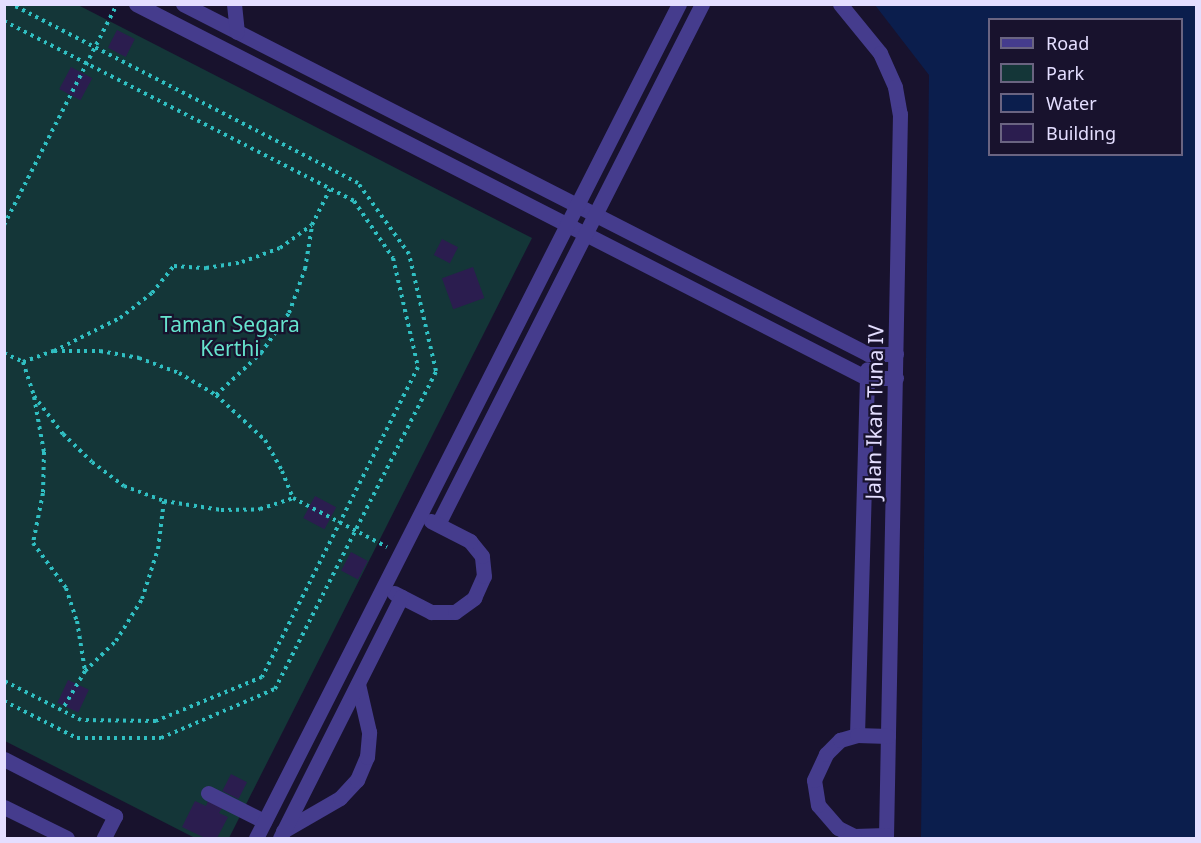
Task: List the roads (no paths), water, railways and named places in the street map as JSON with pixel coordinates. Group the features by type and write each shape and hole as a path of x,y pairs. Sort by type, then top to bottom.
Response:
{"lane":[{"path":"136,4 160,10 566,225 867,378 896,378"},
{"path":"183,4 868,354 896,354"},
{"path":"234,4 237,32"},
{"path":"256,838 679,4"},
{"path":"438,524 702,4"},
{"name":"Jalan Ikan Tuna IV","path":"840,4 880,53 895,87 900,114 886,837"},
{"name":"Jalan Ikan Tuna IV","path":"857,735 868,354"},
{"path":"383,587 431,612 455,612 474,598 484,576 482,556 470,541 420,515"},
{"path":"282,835 401,597"},
{"path":"282,835 340,798 357,780 367,757 369,732 357,684"},
{"path":"886,837 854,837 838,828 818,805 814,780 826,754 840,740 857,735 888,736"},
{"path":"4,759 115,816 104,838"},
{"path":"208,793 264,821"},
{"path":"4,807 67,838"}],"water":[{"path":"875,5 1196,5 1196,838 921,838 929,75"}],"park label":[{"name":"Taman Segara Kerthi","path":"230,336"}]}
